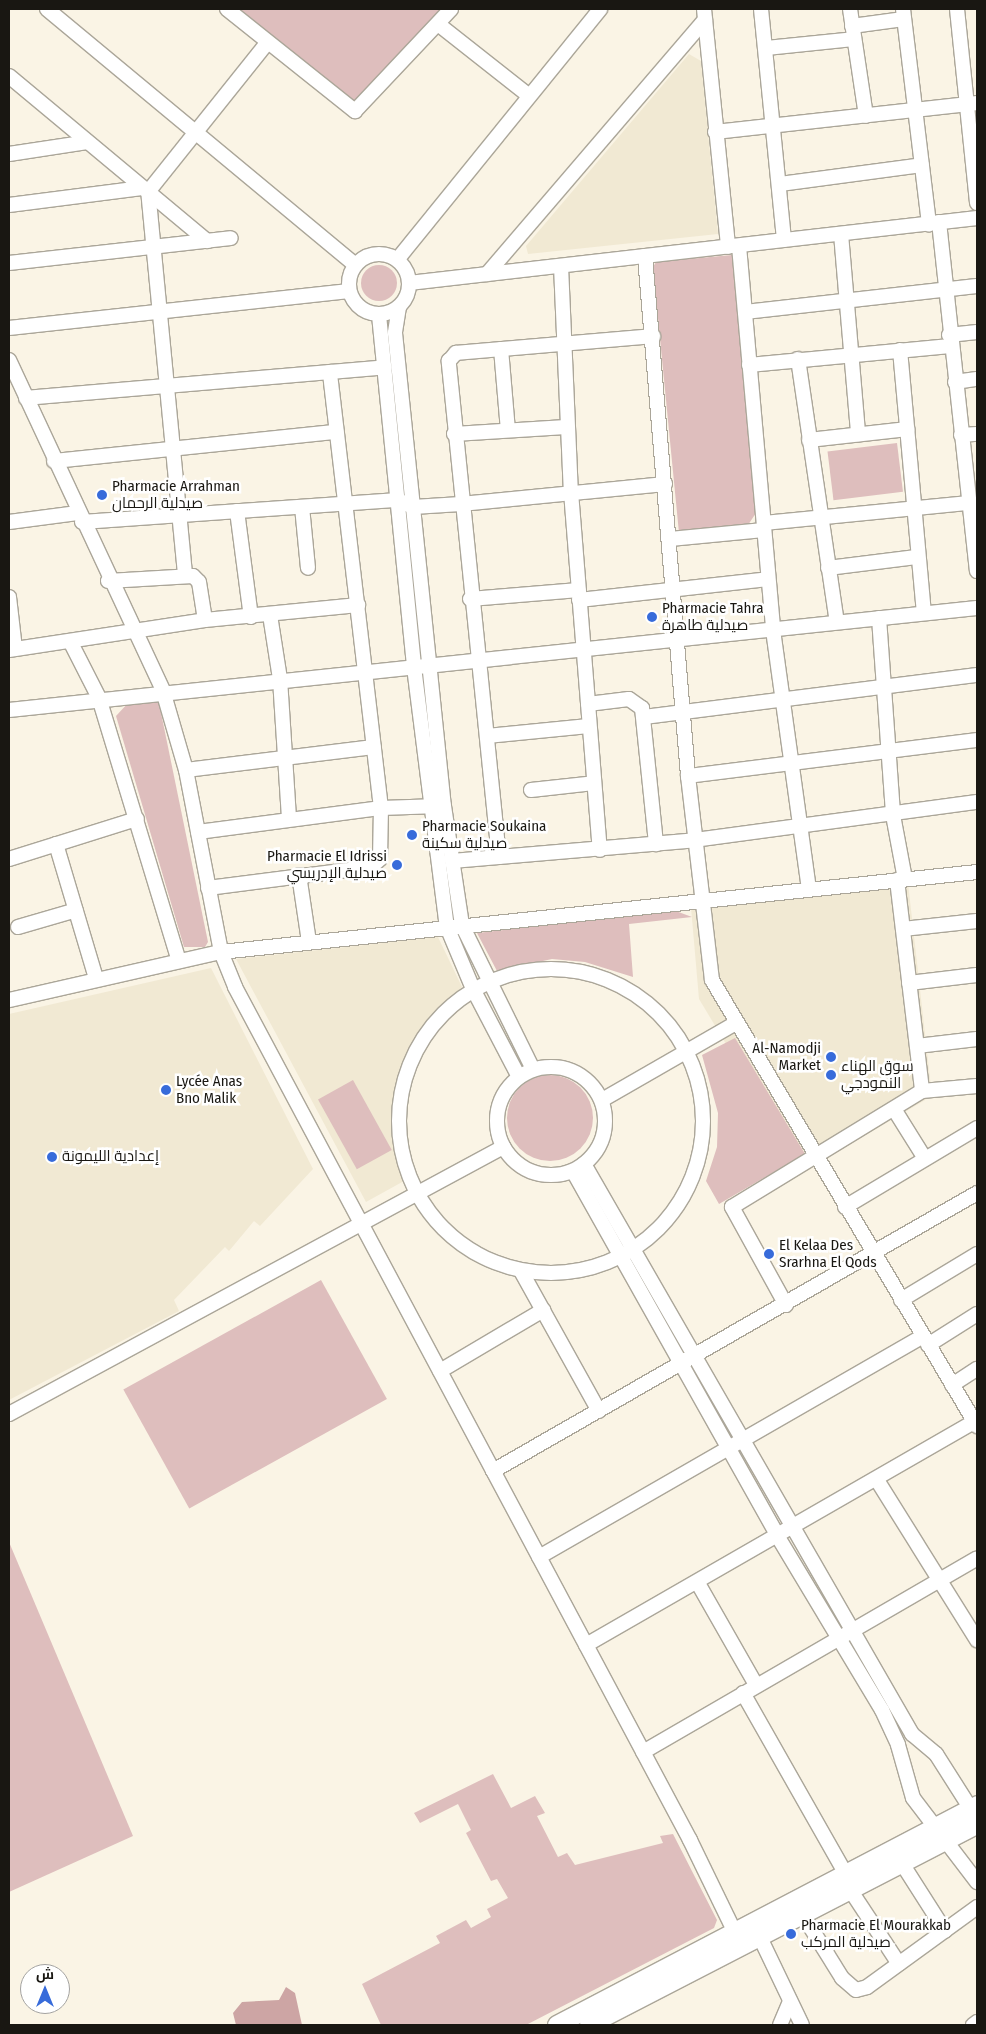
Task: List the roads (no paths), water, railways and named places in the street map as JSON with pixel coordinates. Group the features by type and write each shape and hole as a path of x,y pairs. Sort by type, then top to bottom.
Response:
{"main road":[{"path":"556,2025 756,1931 940,1836 976,1815"},
{"path":"756,1931 803,1915 849,1883 903,1865 940,1836"},
{"path":"589,2025 738,1940"}],"street":[{"path":"47,9 355,266"},
{"path":"227,9 348,110 358,111 451,9"},
{"path":"397,260 527,94 600,9"},
{"path":"761,9 775,126 784,240"},
{"path":"850,9 866,116"},
{"path":"957,9 972,104 977,203"},
{"path":"704,14 715,132 745,312 773,630 783,700 789,766 809,889"},
{"path":"487,274 704,14"},
{"path":"766,48 853,32 904,14 917,109 922,165 946,290 950,341 977,571"},
{"path":"438,24 527,94"},
{"path":"9,205 145,190 267,43"},
{"path":"9,76 206,241"},
{"path":"715,132 972,104"},
{"path":"9,154 88,142"},
{"path":"780,184 922,165"},
{"path":"145,190 160,310 185,574"},
{"path":"409,283 977,218"},
{"path":"842,234 848,354 858,434"},
{"path":"9,263 231,238"},
{"path":"399,307 379,315 360,308 349,291 355,266 379,254 397,260 409,283"},
{"path":"586,1645 699,1585 795,1526 976,1423 845,1207 712,980 682,713 670,539 645,256"},
{"path":"561,266 566,427 600,850"},
{"path":"409,283 399,307 394,333 429,665 448,927 473,989 519,1077"},
{"path":"745,312 844,299 977,286"},
{"path":"9,328 160,310 349,291"},
{"path":"379,315 386,367 414,667 438,806 452,861 462,925 486,982 533,1069"},
{"path":"749,365 900,350 950,341 977,332"},
{"path":"499,857 487,736 470,599 454,434 450,357 456,353 653,336"},
{"path":"501,349 508,430"},
{"path":"900,350 916,557 924,613"},
{"path":"798,359 828,568 838,622"},
{"path":"9,360 108,581 163,691 186,770 222,952 235,987 643,1752 738,1940"},
{"path":"26,398 386,367"},
{"path":"208,888 299,874 371,867 380,860 382,808 330,372"},
{"path":"955,382 977,379"},
{"path":"454,434 566,427"},
{"path":"809,440 907,429"},
{"path":"54,461 337,432"},
{"path":"961,435 977,434"},
{"path":"9,522 179,515 398,500 413,507 665,484"},
{"path":"670,539 821,517 969,503"},
{"path":"302,507 308,568"},
{"path":"236,511 251,617"},
{"path":"828,568 916,557"},
{"path":"108,581 185,574 199,582 205,620"},
{"path":"470,599 674,591 768,579"},
{"path":"9,596 12,650 205,620 251,617 358,605"},
{"path":"9,710 163,691 365,670 414,667 977,608"},
{"path":"270,615 280,679 289,819"},
{"path":"879,618 893,815 901,879 903,928 922,1091"},
{"path":"70,640 99,698 179,961"},
{"path":"644,717 885,690 977,675"},
{"path":"588,704 629,699 639,703 644,717 656,844"},
{"path":"487,736 589,726"},
{"path":"688,776 789,766 889,750 977,740"},
{"path":"186,770 285,755 374,747"},
{"path":"532,790 594,783"},
{"path":"452,861 600,850 695,840 893,815 977,802"},
{"path":"198,832 382,808 438,806"},
{"path":"9,859 137,820"},
{"path":"56,844 96,978"},
{"path":"9,1000 96,978 222,952 462,925 977,872"},
{"path":"299,874 309,942"},
{"path":"18,927 76,910"},
{"path":"903,928 977,921"},
{"path":"531,969 578,970 622,985 652,1007 687,1050 704,1107 698,1166 668,1219 636,1248 622,1256 590,1269 556,1274 521,1271 479,1256 443,1230 416,1194 402,1158 398,1119 403,1080 418,1044 442,1013 473,989 486,982 531,969"},
{"path":"909,983 977,975"},
{"path":"602,1100 736,1023"},
{"path":"917,1046 977,1039"},
{"path":"554,1066 574,1071 591,1083 602,1100 604,1131 600,1146 578,1168 553,1175 533,1172 516,1162 503,1147 497,1128 498,1109 505,1091 519,1077 533,1069 554,1066"},
{"path":"786,1305 732,1207 922,1091 977,1086"},
{"path":"894,1109 924,1157"},
{"path":"845,1207 924,1157 977,1128"},
{"path":"9,1414 362,1226 416,1194 503,1147"},
{"path":"578,1168 636,1248 795,1526 882,1710 900,1754 905,1783 940,1836 977,1882"},
{"path":"578,1168 622,1256 778,1537 846,1634 912,1734 936,1754 976,1815"},
{"path":"493,1470 599,1411 680,1362 874,1255 977,1193"},
{"path":"901,1300 977,1254"},
{"path":"521,1271 599,1411"},
{"path":"440,1371 543,1310"},
{"path":"539,1557 745,1438 977,1314"},
{"path":"952,1385 977,1369"},
{"path":"877,1480 941,1578 977,1640"},
{"path":"643,1752 977,1558"},
{"path":"699,1585 756,1685"},
{"path":"743,1693 849,1883 899,1964"},
{"path":"900,1754 922,1742"},
{"path":"903,1865 945,1931"},
{"path":"803,1915 851,1988 867,1987 977,1907"},
{"path":"756,1931 802,2025"},
{"path":"780,2025 790,2001"},
{"path":"973,2025 977,2022"}],"place":[{"name":"Pharmacie Arrahman صيدلية الرحمان","path":"102,495"},
{"name":"Pharmacie Tahra صيدلية طاهرة","path":"652,617"},
{"name":"Pharmacie Soukaina صيدلية سكينة","path":"412,835"},
{"name":"Pharmacie El Idrissi صيدلية الإدريسي","path":"397,865"},
{"name":"Al-Namodji Market","path":"831,1057"},
{"name":"سوق الهناء النمودجي","path":"831,1075"},
{"name":"Lycée Anas Bno Malik","path":"166,1090"},
{"name":"إعدادية الليمونة","path":"52,1157"},
{"name":"El Kelaa Des Srarhna El Qods","path":"769,1254"},
{"name":"Pharmacie El Mourakkab صيدلية المركب","path":"791,1934"}]}
